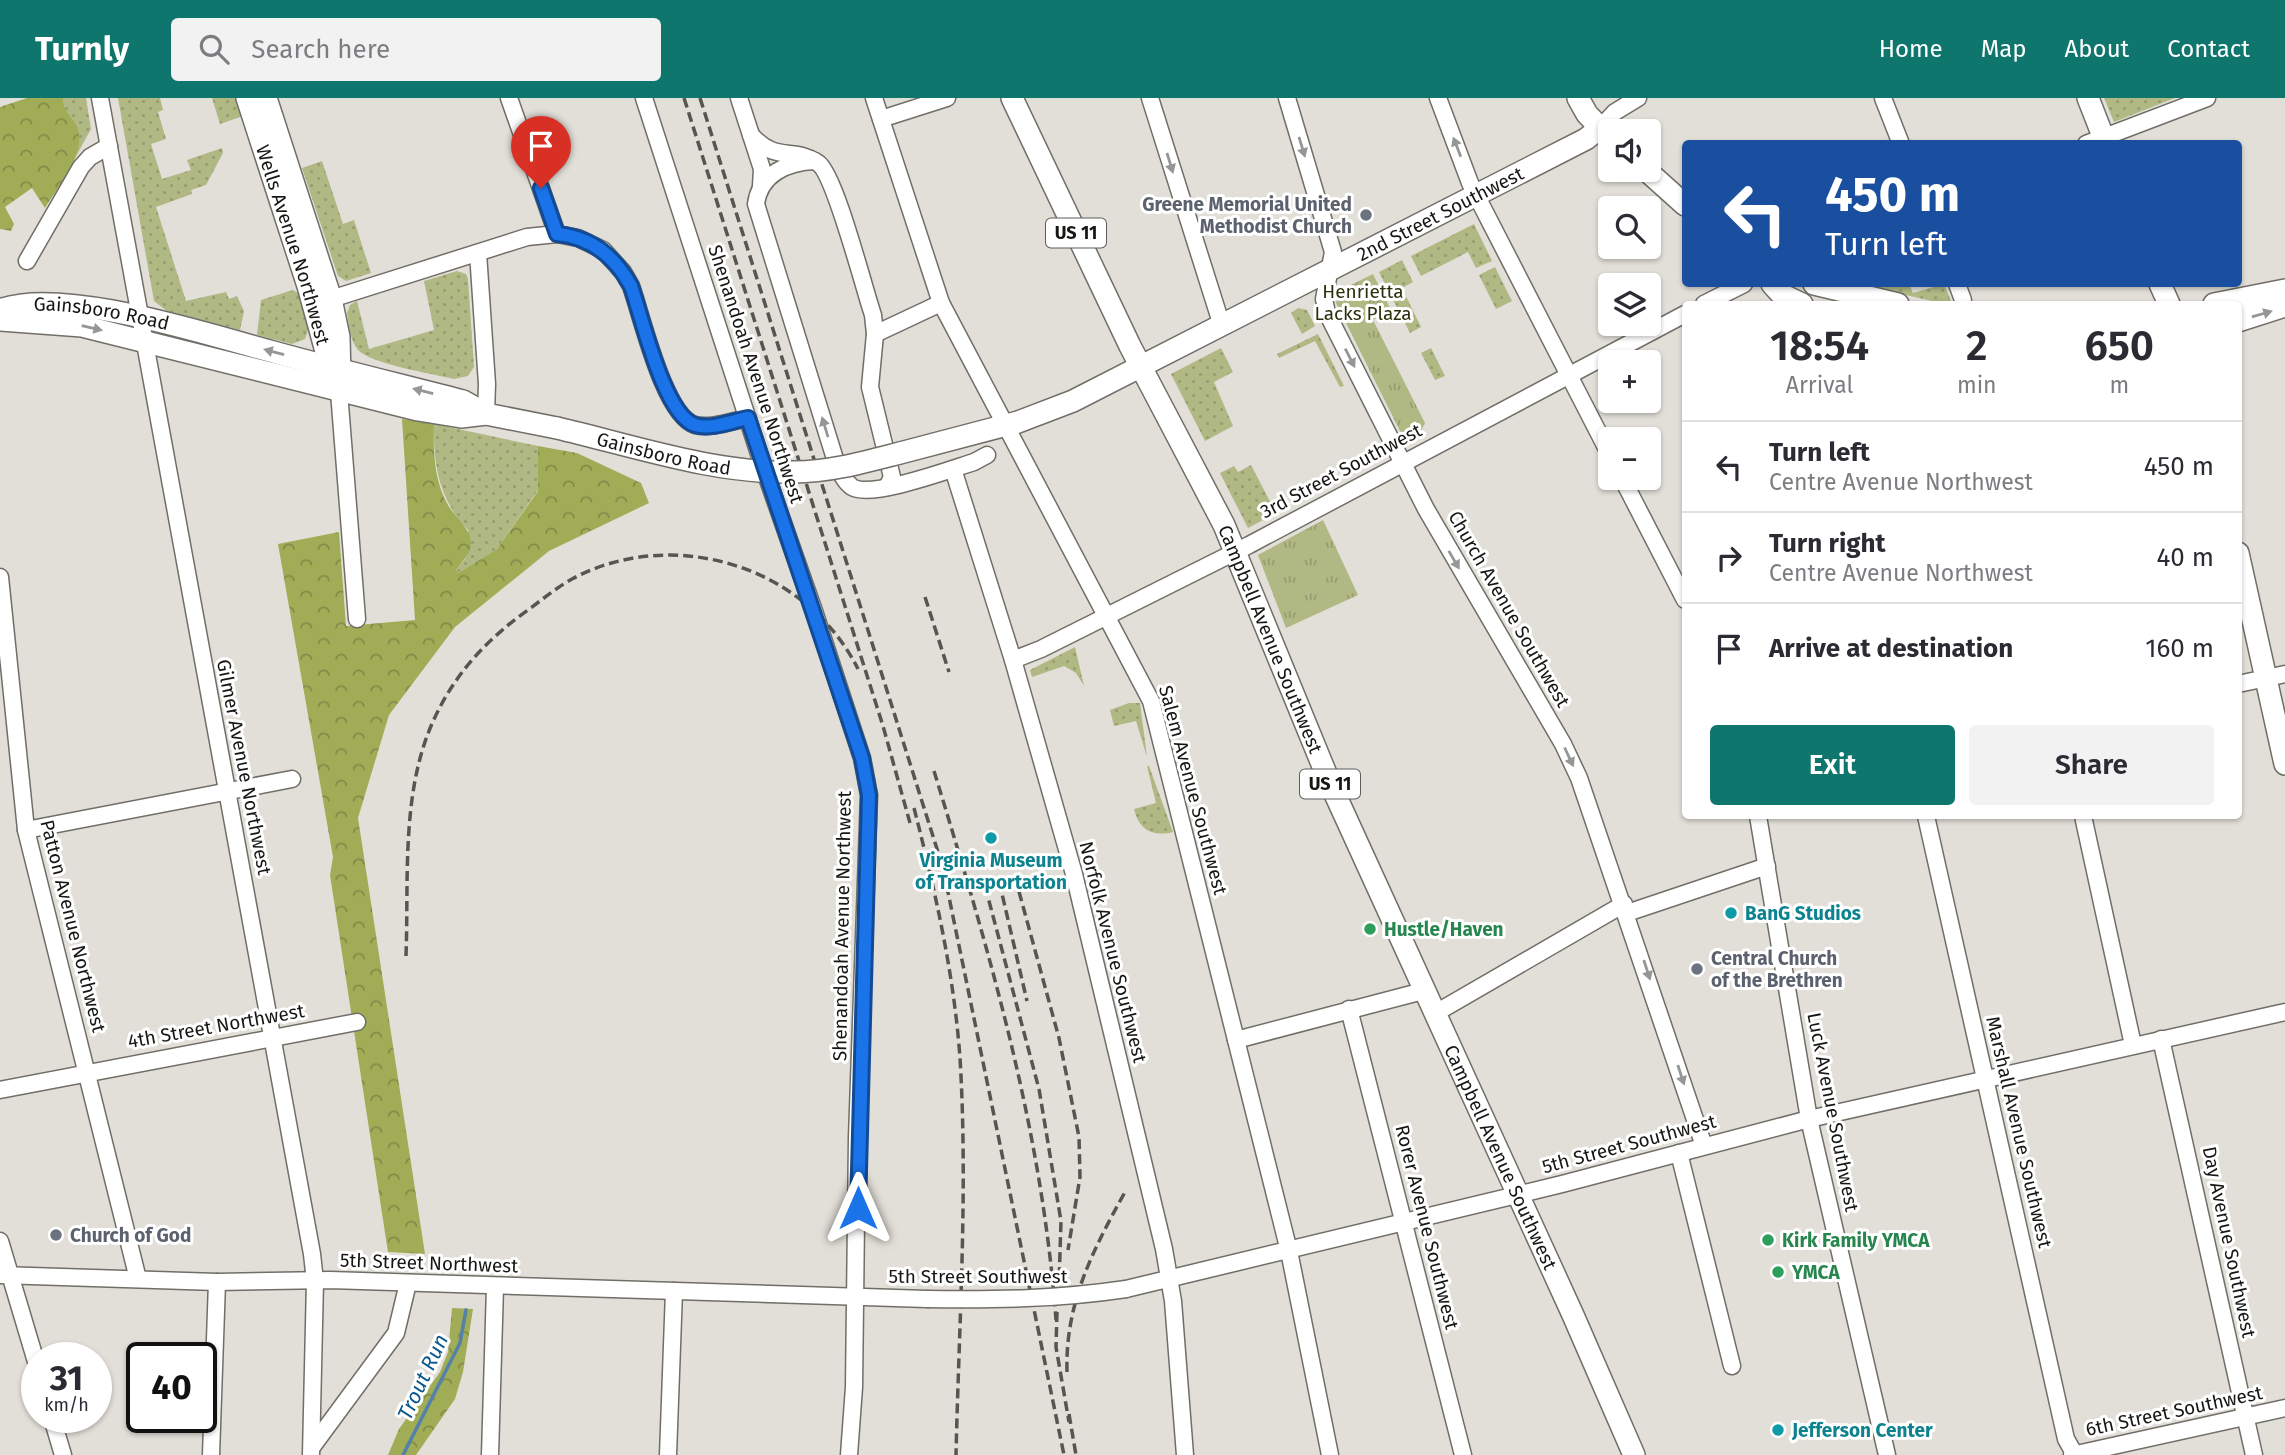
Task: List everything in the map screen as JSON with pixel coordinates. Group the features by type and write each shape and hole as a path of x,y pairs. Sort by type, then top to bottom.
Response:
{"main road":[{"name":"Wells Avenue Northwest","path":"247,98 335,368 339,392"},
{"name":"Wells Avenue Northwest","path":"265,98 331,299 340,337 335,368"},
{"name":"Campbell Avenue Southwest","path":"1013,98 1142,366 1235,550 1309,736 1634,1455"},
{"path":"1578,98 1598,123"},
{"path":"2088,98 2098,140"},
{"name":"2nd Street Southwest","path":"1006,426 1054,410 1598,135"},
{"path":"1659,182 1682,202"},
{"path":"1775,287 1796,301"},
{"path":"1827,287 1885,301"},
{"path":"2229,301 2285,290"},
{"name":"Gainsboro Road","path":"0,310 9,306 62,305 140,318 463,401 486,414"},
{"path":"2242,320 2285,306"},
{"name":"Gainsboro Road","path":"0,320 58,321 429,412 461,417 486,414 696,460 770,472 826,470 1006,426"},
{"path":"2242,566 2275,676 2285,764"}],"street":[{"name":"Gilmer Avenue Northwest","path":"100,98 273,1037 315,1280 311,1451"},
{"path":"509,98 557,234"},
{"name":"Shenandoah Avenue Northwest","path":"644,98 854,734 869,795 858,1123 854,1387 849,1455"},
{"path":"739,98 762,169 756,204 835,459 844,480 853,488 872,491 953,468 987,455"},
{"name":"Salem Avenue Southwest","path":"874,98 941,303 1151,701 1289,1251 1330,1455"},
{"path":"881,119 947,98"},
{"path":"1150,98 1222,326"},
{"name":"Church Avenue Southwest","path":"1287,98 1333,253 1324,299 1327,313 1401,462 1454,559 1563,744 1579,778 1626,909 1704,1146"},
{"path":"1438,98 1477,196 1598,432"},
{"name":"2nd Street Southwest","path":"1612,119 1615,113 1638,98"},
{"path":"1883,98 1899,140"},
{"path":"2101,140 2207,98"},
{"path":"751,135 762,147 776,154 806,156 816,161 828,173 873,315 875,334 870,387 892,477 887,487"},
{"path":"27,261 81,167 90,157 109,146"},
{"path":"761,186 776,170 816,161"},
{"path":"331,299 527,237 557,234 592,244 612,259 623,272 631,286 670,398 683,419 702,426 748,418"},
{"path":"478,253 487,384 486,414"},
{"path":"1710,301 1738,287"},
{"path":"1958,287 1964,300"},
{"path":"875,334 941,303"},
{"name":"3rd Street Southwest","path":"1013,660 1235,550 1682,316"},
{"name":"Wells Avenue Northwest","path":"339,392 357,619"},
{"name":"Norfolk Avenue Southwest","path":"953,468 1013,660 1074,874 1170,1280 1185,1455"},
{"path":"1628,490 1682,594"},
{"name":"Patton Avenue Northwest","path":"0,577 26,830 138,1279"},
{"path":"2242,683 2275,676"},
{"path":"26,830 292,779"},
{"name":"Luck Avenue Southwest","path":"1759,819 1809,1119 1887,1455"},
{"name":"Marshall Avenue Southwest","path":"1927,819 2066,1439 2074,1455"},
{"path":"2084,819 2133,1045"},
{"path":"1434,1014 1626,909 1767,866"},
{"path":"1236,1041 1423,991"},
{"name":"Rorer Avenue Southwest","path":"1349,1009 1464,1455"},
{"name":"5th Street Southwest","path":"856,1297 1040,1300 1126,1289 1517,1195 1809,1119 2285,1012"},
{"name":"4th Street Northwest","path":"0,1090 357,1022"},
{"name":"Day Avenue Southwest","path":"2161,1039 2254,1455"},
{"path":"1679,1153 1732,1366"},
{"path":"0,1241 5,1275 29,1342"},
{"name":"5th Street Northwest","path":"5,1275 217,1282 315,1280 856,1297"},
{"path":"211,1455 217,1282"},
{"path":"311,1451 392,1340 402,1318 408,1283"},
{"path":"490,1455 495,1287"},
{"path":"668,1455 674,1291"},
{"name":"6th Street Southwest","path":"2074,1455 2285,1408"},
{"path":"56,1433 63,1455"}],"green space":[{"path":"27,98 63,98 66,110 77,127 78,148 70,170 45,208 32,188 5,207 14,224 11,231 0,229 0,107"},
{"path":"63,98 86,98 91,129 75,158 78,131 63,107"},
{"path":"118,98 160,98 163,110 158,112 166,139 151,144 162,179 191,170 187,160 222,148 223,153 206,185 191,190 192,194 156,207 186,301 226,292 229,299 237,296 244,311 240,330 167,311 154,301"},
{"path":"212,98 237,98 243,116 220,124"},
{"path":"2104,98 2175,98 2114,122"},
{"path":"322,161 343,224 354,220 371,273 346,281 338,276 302,168"},
{"path":"1474,224 1492,261 1476,268 1468,252 1421,276 1411,256"},
{"path":"1402,260 1413,282 1402,288 1421,327 1410,333 1379,272"},
{"path":"1495,267 1512,301 1496,309 1479,275"},
{"path":"457,271 466,274 468,279 474,367 468,376 454,379 403,368 376,360 358,350 349,328 347,313 350,305 357,301 369,349 434,330 424,281"},
{"name":"Henrietta Lacks Plaza","path":"1373,274 1391,310 1373,320 1425,423 1418,437 1402,435 1336,303 1341,290"},
{"path":"1871,287 1910,287 1913,293 1934,287 1945,287 1951,301 1932,301"},
{"path":"293,290 300,294 309,327 305,339 292,344 257,335 261,300"},
{"path":"1298,308 1307,310 1315,326 1302,334 1291,313"},
{"path":"1318,334 1344,386 1340,387 1315,341 1279,358 1277,354"},
{"path":"1221,348 1233,372 1214,382 1233,426 1205,441 1171,374"},
{"path":"1431,348 1445,376 1435,380 1421,353"},
{"path":"402,419 434,424 434,455 443,496 468,532 471,542 468,553 456,570 458,573 497,549 538,491 538,446 577,453 641,483 649,503 549,551 455,627 389,715 358,818 425,1254 388,1252 330,875 333,857 278,544 339,532 346,626 415,620"},
{"path":"434,424 538,446 538,490 497,549 458,573 456,570 466,558 468,530 450,507 444,494 435,454"},
{"path":"1251,465 1276,513 1248,528 1220,473 1234,466 1238,472"},
{"path":"1323,520 1358,595 1286,628 1258,555"},
{"path":"1075,647 1084,686 1076,673 1064,666 1032,677 1030,670"},
{"path":"1129,703 1140,703 1147,757 1136,721 1114,726 1110,710"},
{"path":"1147,766 1173,832 1159,833 1148,830 1136,816 1134,809 1156,803"},
{"path":"452,1308 473,1309 463,1372 455,1399 416,1455 388,1455 399,1429 440,1372 448,1352"}],"waterway":[{"name":"Trout Run","path":"403,1455 460,1343 466,1310"}],"railway":[{"path":"684,98 883,726 910,823"},
{"path":"700,98 943,868 1064,1455"},
{"path":"406,956 409,831 417,769 426,739 446,696 477,655 514,620 566,582 596,568 645,556 697,557 746,569 784,588 810,607 832,629 858,669"},
{"path":"925,597 949,672"},
{"path":"934,771 975,907 1011,1043 1039,1179 1056,1320"},
{"path":"914,808 943,932 960,1058 963,1206 956,1455"},
{"path":"1015,877 1059,1038 1079,1137 1080,1177 1068,1250"},
{"path":"999,881 1027,1001"},
{"path":"985,886 1039,1089 1061,1221 1059,1284"},
{"path":"1067,1372 1071,1323 1083,1278 1125,1192"},
{"path":"1057,1312 1056,1347 1069,1422"},
{"path":"1069,1414 1076,1455"}],"place":[{"name":"Greene Memorial United Methodist Church","path":"1366,215"},
{"name":"Virginia Museum of Transportation","path":"991,838"},
{"name":"BanG Studios","path":"1731,913"},
{"name":"Hustle/Haven","path":"1370,929"},
{"name":"Central Church of the Brethren","path":"1697,969"},
{"name":"Church of God","path":"56,1235"},
{"name":"Kirk Family YMCA","path":"1768,1240"},
{"name":"YMCA","path":"1778,1272"},
{"name":"Jefferson Center","path":"1778,1430"}],"route":[{"path":"541,188 557,234 578,238 603,250 623,272 631,286 670,398 683,419 702,426 748,418 862,758 869,795 857,1136 858,1208"}]}
